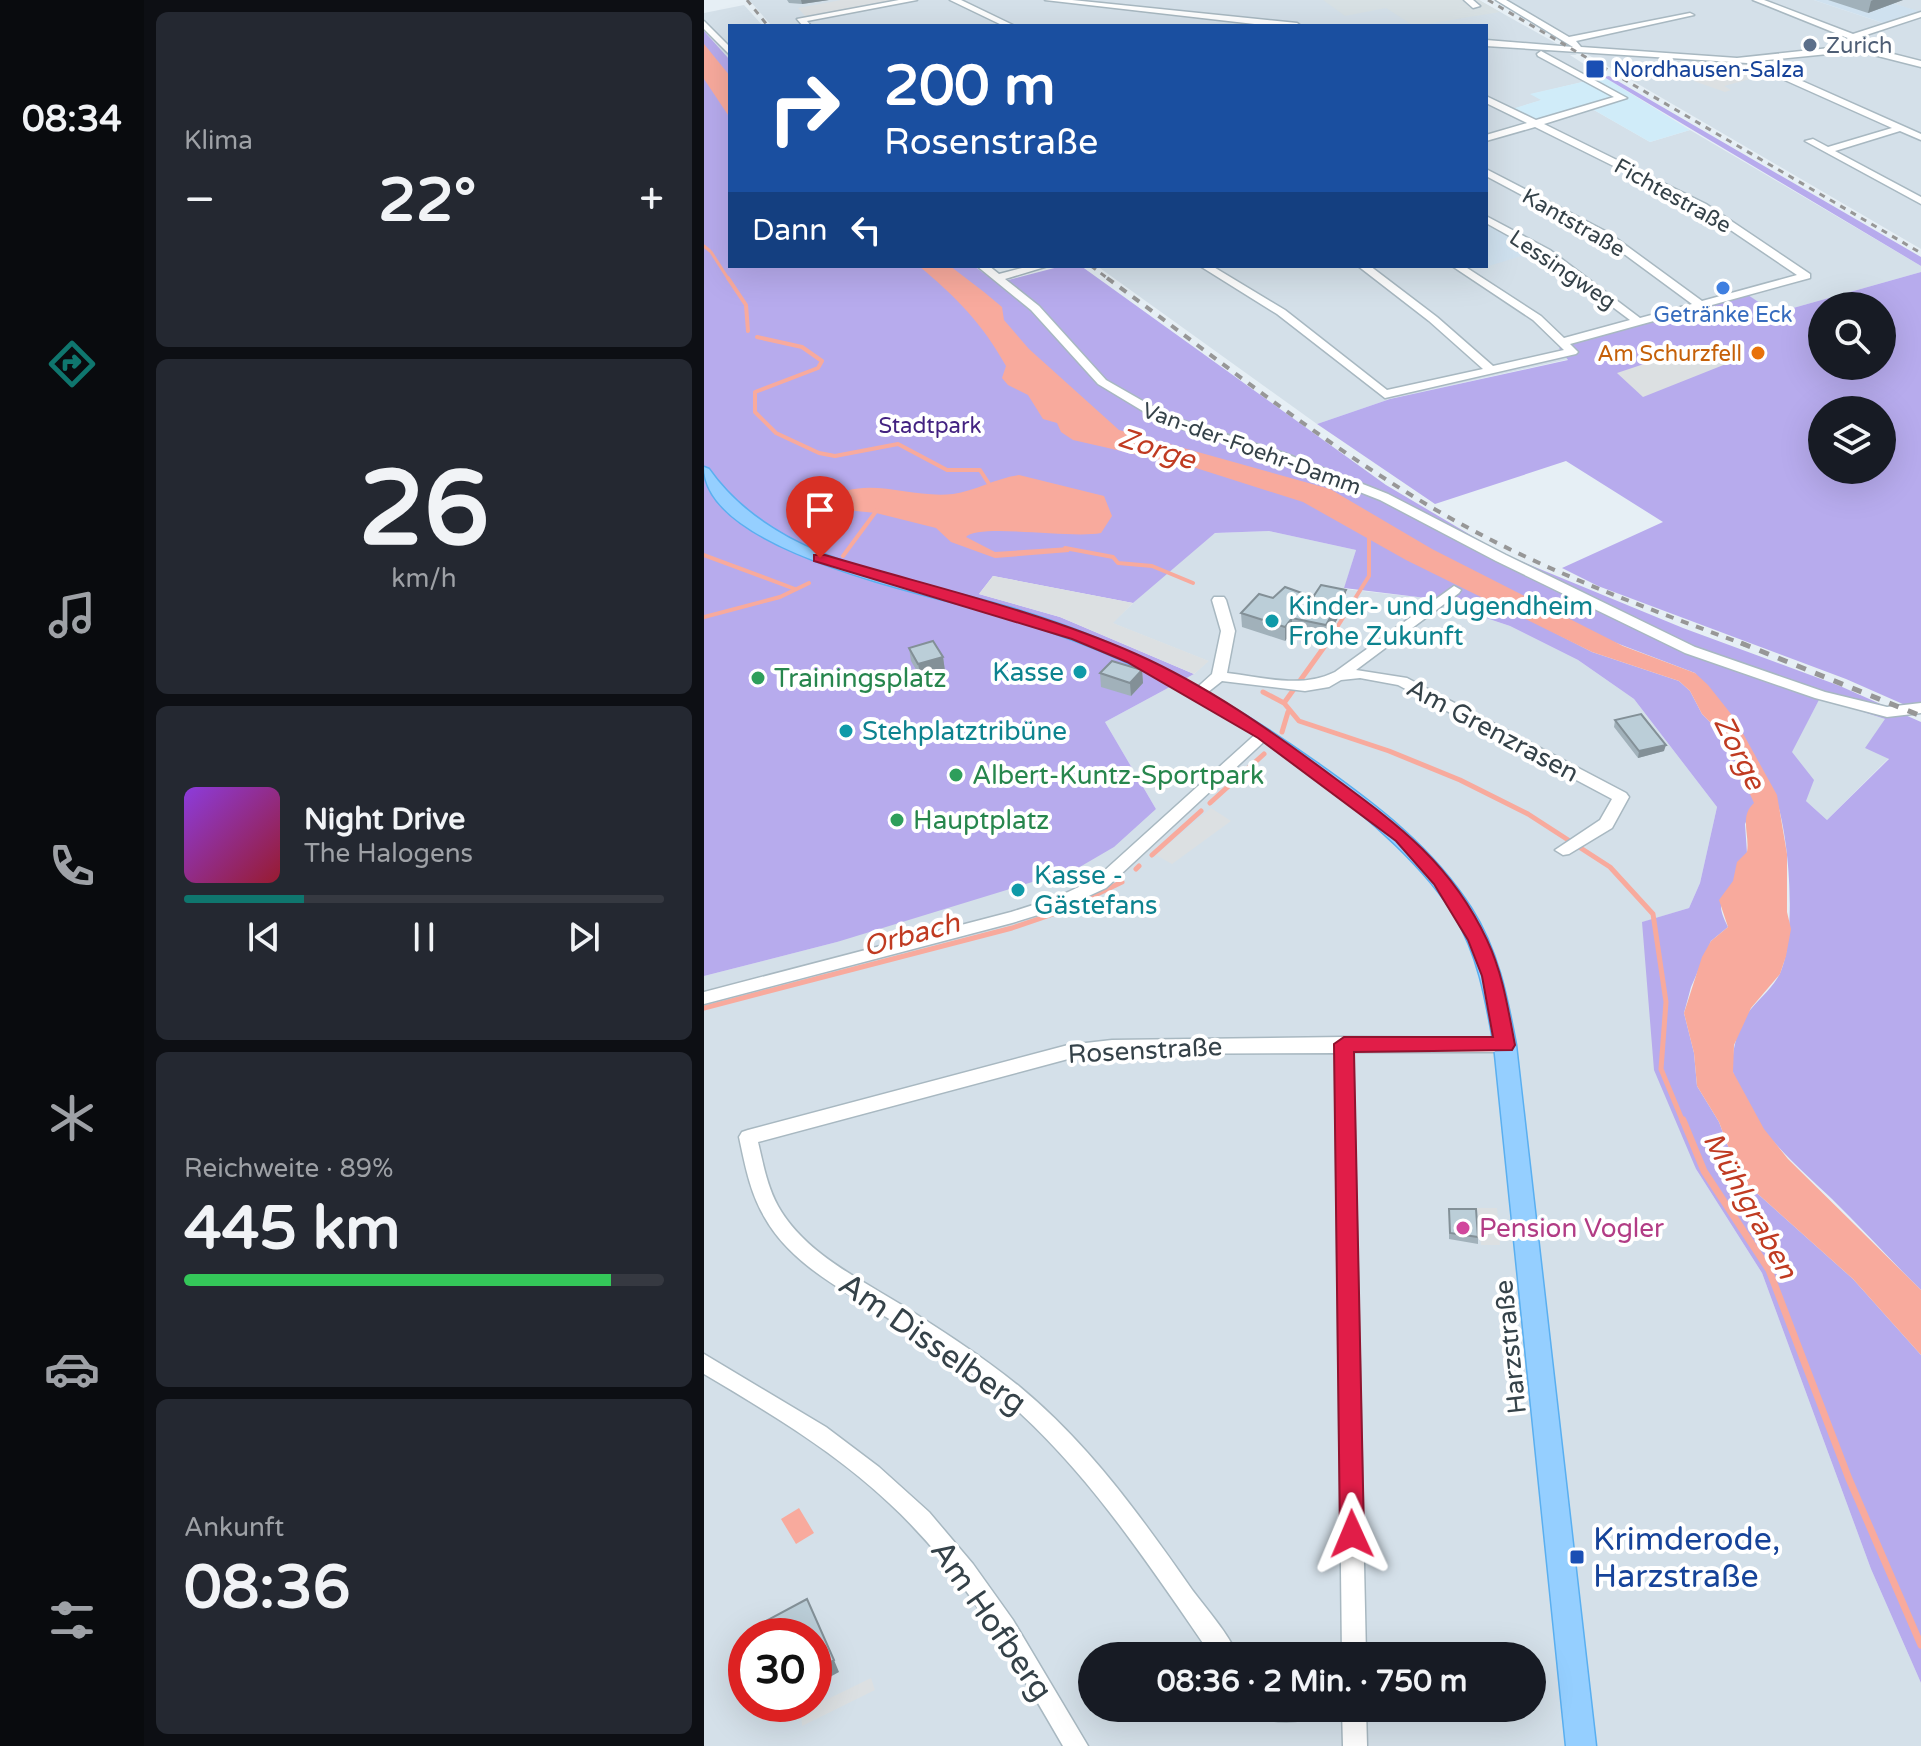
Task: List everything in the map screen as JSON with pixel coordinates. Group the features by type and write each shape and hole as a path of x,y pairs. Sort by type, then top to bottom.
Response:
{"main road":[{"name":"Harzstraße","path":"704,472 736,509 761,529 803,551 836,565 1077,636 1133,658 1198,693 1264,734 1377,815 1440,879 1477,939 1492,976 1505,1045 1581,1746"}],"street":[{"path":"805,24 801,19 913,0"},
{"path":"954,0 1007,24"},
{"path":"964,0 975,9"},
{"path":"1049,0 1278,24"},
{"path":"1468,0 1476,6"},
{"path":"1500,0 1591,53"},
{"path":"1757,0 1860,38 1873,44 1875,50"},
{"path":"1850,47 1860,38 1921,14"},
{"path":"1569,40 1690,15"},
{"path":"704,24 728,50"},
{"path":"1488,43 1535,48 1535,51 1554,54 1750,61 1850,47 1875,50 1921,64"},
{"path":"1488,137 1622,98 1554,54"},
{"path":"1750,61 1921,137"},
{"path":"1587,78 1608,79"},
{"name":"Fichtestraße","path":"1488,100 1702,206 1806,276 1699,304"},
{"path":"1827,150 1901,128"},
{"path":"1810,141 1921,201"},
{"name":"Kantstraße","path":"1488,173 1605,235 1699,304"},
{"name":"Lessingweg","path":"1488,220 1546,252 1638,321"},
{"name":"Van-der-Foehr-Damm","path":"985,268 1035,308 1084,365 1127,400 1165,419 1280,456 1384,497 1690,650 1820,695 1887,712 1921,708"},
{"path":"999,277 1035,268"},
{"path":"1208,268 1281,312 1385,394 1491,370 1699,304"},
{"path":"1366,268 1433,319 1491,370"},
{"path":"1460,268 1537,318 1568,347"},
{"path":"1338,676 1454,590"},
{"path":"1198,693 1219,676 1228,631 1219,600"},
{"name":"Am Grenzrasen","path":"1219,676 1298,687 1324,684 1338,676 1380,675 1402,681 1621,797 1606,824 1571,845"},
{"path":"704,998 1012,917 1061,902 1100,884 1264,734"},
{"path":"1344,1044 1354,1642"},
{"name":"Rosenstraße","path":"748,1137 1068,1052 1112,1047 1505,1045"},
{"name":"Am Disselberg","path":"748,1137 759,1181 777,1221 821,1266 987,1374 1037,1415 1111,1497 1216,1642"},
{"name":"Am Hofberg","path":"704,1363 840,1448 921,1519 965,1570 1076,1746"},
{"path":"1354,1722 1355,1746"}],"shaded area":[{"path":"749,0 1479,0 1577,55 1570,55 1604,77 1532,94 1542,100 1513,109 1587,106 1650,142 1690,130 1921,266 1921,272 1850,292 1808,292 1808,304 1775,313 1747,295 1560,348 1569,359 1390,399 1317,424 1100,268 1488,268 1488,24 770,24"},
{"path":"841,0 906,0 806,17 798,8"},
{"path":"1323,0 1479,0 1500,12 1426,24 1411,24 1386,8 1345,16"},
{"path":"1494,0 1814,0 1883,23 1916,11 1883,0 1921,0 1921,249"},
{"path":"1814,0 1883,0 1918,11 1883,23"},
{"path":"744,5 761,24 728,24 728,58 704,31 704,13"},
{"path":"1697,61 1748,64 1772,73 1724,86 1731,90 1725,92 1694,81 1700,78"},
{"path":"1604,77 1690,130 1650,142 1587,106 1536,121 1512,109 1541,100 1530,94"},
{"path":"1488,224 1537,251 1488,266"},
{"path":"1701,345 1726,364 1643,397 1617,373"},
{"path":"1269,531 1356,550 1344,589 1426,598 1510,626 1578,660 1634,699 1717,807 1700,883 1689,908 1643,922 1650,982 1696,1169 1762,1273 1871,1569 1921,1683 1921,1746 704,1746 704,976 837,942 1156,809 1105,722 1194,674 1208,661 1112,623 1170,568 1215,533"},
{"path":"993,576 1133,603 1113,623 1209,661 1194,674 1060,617 979,594"},
{"path":"1820,698 1885,719 1889,758 1827,820 1806,801 1791,752"},
{"path":"1211,808 1231,821 1172,864 1156,855"},
{"path":"1477,1208 1497,1208 1500,1245 1481,1245"},
{"path":"871,1678 875,1690 832,1711 832,1697"}],"green space":[{"name":"Stadtpark","path":"704,31 728,58 728,268 977,268 997,283 1054,268 1084,268 1386,485 1501,553 1683,628 1840,686 1921,722 1921,1290 1774,1142 1759,1125 1738,1090 1732,1064 1736,1039 1747,1015 1781,971 1789,931 1786,848 1782,822 1769,782 1695,673 1454,581 1592,652 1679,681 1690,691 1702,714 1724,736 1755,803 1745,824 1747,853 1722,902 1728,927 1711,941 1691,987 1684,1013 1694,1053 1697,1086 1719,1122 1740,1178 1853,1279 1921,1355 1921,1683 1871,1569 1762,1273 1696,1169 1654,1070 1642,922 1689,908 1700,883 1717,807 1634,699 1578,660 1510,626 1426,598 1344,588 1356,550 1269,531 1215,533 1133,603 993,576 979,594 1060,617 1194,674 1105,722 1156,809 1114,847 1078,868 837,942 704,976","holes":["1820,698 1885,719 1865,748 1889,759 1827,820 1806,801 1814,780 1792,752"]},
{"path":"1609,76 1921,257 1921,266 1604,77"},
{"path":"1921,272 1921,712 1846,679 1598,586 1562,568 1663,522 1566,461 1435,504 1317,424 1390,399 1568,360 1559,348 1748,295 1775,313 1808,304 1808,380 1896,380 1896,292 1850,292"}],"water":[{"path":"704,44 728,74 728,115 704,79"},
{"name":"Zorge","path":"921,268 953,268 984,292 1002,307 1004,320 1029,349 1119,430 1330,489 1432,549 1623,646 1695,673 1708,685 1735,719 1777,795 1787,854 1787,912 1791,929 1786,956 1780,974 1751,1008 1734,1045 1733,1072 1764,1129 1788,1159 1921,1290 1921,1355 1853,1279 1740,1178 1719,1122 1697,1086 1694,1053 1684,1013 1702,957 1711,941 1728,927 1719,900 1733,881 1737,862 1747,852 1746,820 1754,803 1724,736 1702,714 1690,691 1679,681 1592,652 1406,560 1303,502 1196,468 1073,440 1061,432 1057,423 1043,419 1028,395 1008,385 1002,378 1006,366 978,324"},
{"path":"1019,475 1104,496 1112,516 1101,533 989,531 966,537 995,552 1070,547 1069,552 995,558 951,542 936,528 876,513 836,509 825,501 840,493 871,488 953,494"},
{"path":"799,1508 814,1533 796,1544 781,1519"}],"building":[{"path":"1321,585 1346,590 1326,625 1292,618 1285,627 1241,613 1259,594 1273,598 1285,587 1313,597"},
{"path":"933,641 943,657 918,664 909,648"},
{"path":"1112,661 1142,670 1130,683 1100,673"},
{"path":"1641,714 1666,745 1639,751 1615,720"},
{"name":"Pension Vogler","path":"1449,1209 1476,1209 1478,1237 1450,1233"},
{"path":"807,1599 815,1618 772,1618"}],"waterway":[{"path":"704,246 710,251"},
{"path":"711,252 729,280"},
{"path":"728,278 746,305 748,331"},
{"path":"757,337 802,347 822,361 818,368 755,392 755,412 776,433 819,453 835,456 898,444 947,470 980,470 989,484"},
{"path":"843,556 877,510"},
{"name":"Mühlgraben","path":"1326,645 1369,576 1369,534"},
{"path":"1065,548 1113,557 1118,563 1152,566 1193,583"},
{"path":"704,555 795,589"},
{"path":"704,617 780,597 809,583"},
{"name":"Mühlgraben","path":"1284,703 1327,643"},
{"path":"1263,692 1284,703"},
{"name":"Mühlgraben","path":"1284,703 1299,721 1389,751 1460,780 1528,814 1610,867 1653,914 1666,1002 1661,1069 1683,1122"},
{"name":"Orbach","path":"1282,732 1288,712"},
{"name":"Orbach","path":"1210,803 1264,754"},
{"name":"Orbach","path":"1152,855 1201,811"},
{"name":"Orbach","path":"1136,869 1139,866"},
{"name":"Orbach","path":"704,1008 1012,928 1062,911 1122,882"},
{"name":"Mühlgraben","path":"1683,1120 1704,1171 1769,1270 1849,1479 1921,1645"}],"railway":[{"path":"747,0 766,24"},
{"path":"1488,0 1921,253"},
{"path":"1094,268 1110,280"},
{"path":"1107,278 1280,407 1414,497 1495,542 1566,575 1745,645"},
{"path":"1741,643 1745,645"},
{"path":"1745,645 1921,716"}],"place":[{"name":"Zurich","path":"1810,45"},
{"name":"Nordhausen-Salza","path":"1595,69"},
{"name":"Getränke Eck","path":"1723,288"},
{"name":"Am Schurzfell","path":"1758,353"},
{"name":"Kinder- und Jugendheim Frohe Zukunft","path":"1272,621"},
{"name":"Kasse","path":"1080,672"},
{"name":"Trainingsplatz","path":"758,678"},
{"name":"Stehplatztribüne","path":"846,731"},
{"name":"Albert-Kuntz-Sportpark","path":"956,775"},
{"name":"Hauptplatz","path":"897,820"},
{"name":"Kasse - Gästefans","path":"1018,890"},
{"name":"Pension Vogler","path":"1463,1228"},
{"name":"Krimderode, Harzstraße","path":"1577,1557"}],"route":[{"path":"820,558 1077,636 1133,658 1198,693 1264,734 1403,837 1440,879 1477,939 1492,976 1505,1045 1344,1044 1352,1534"}]}
